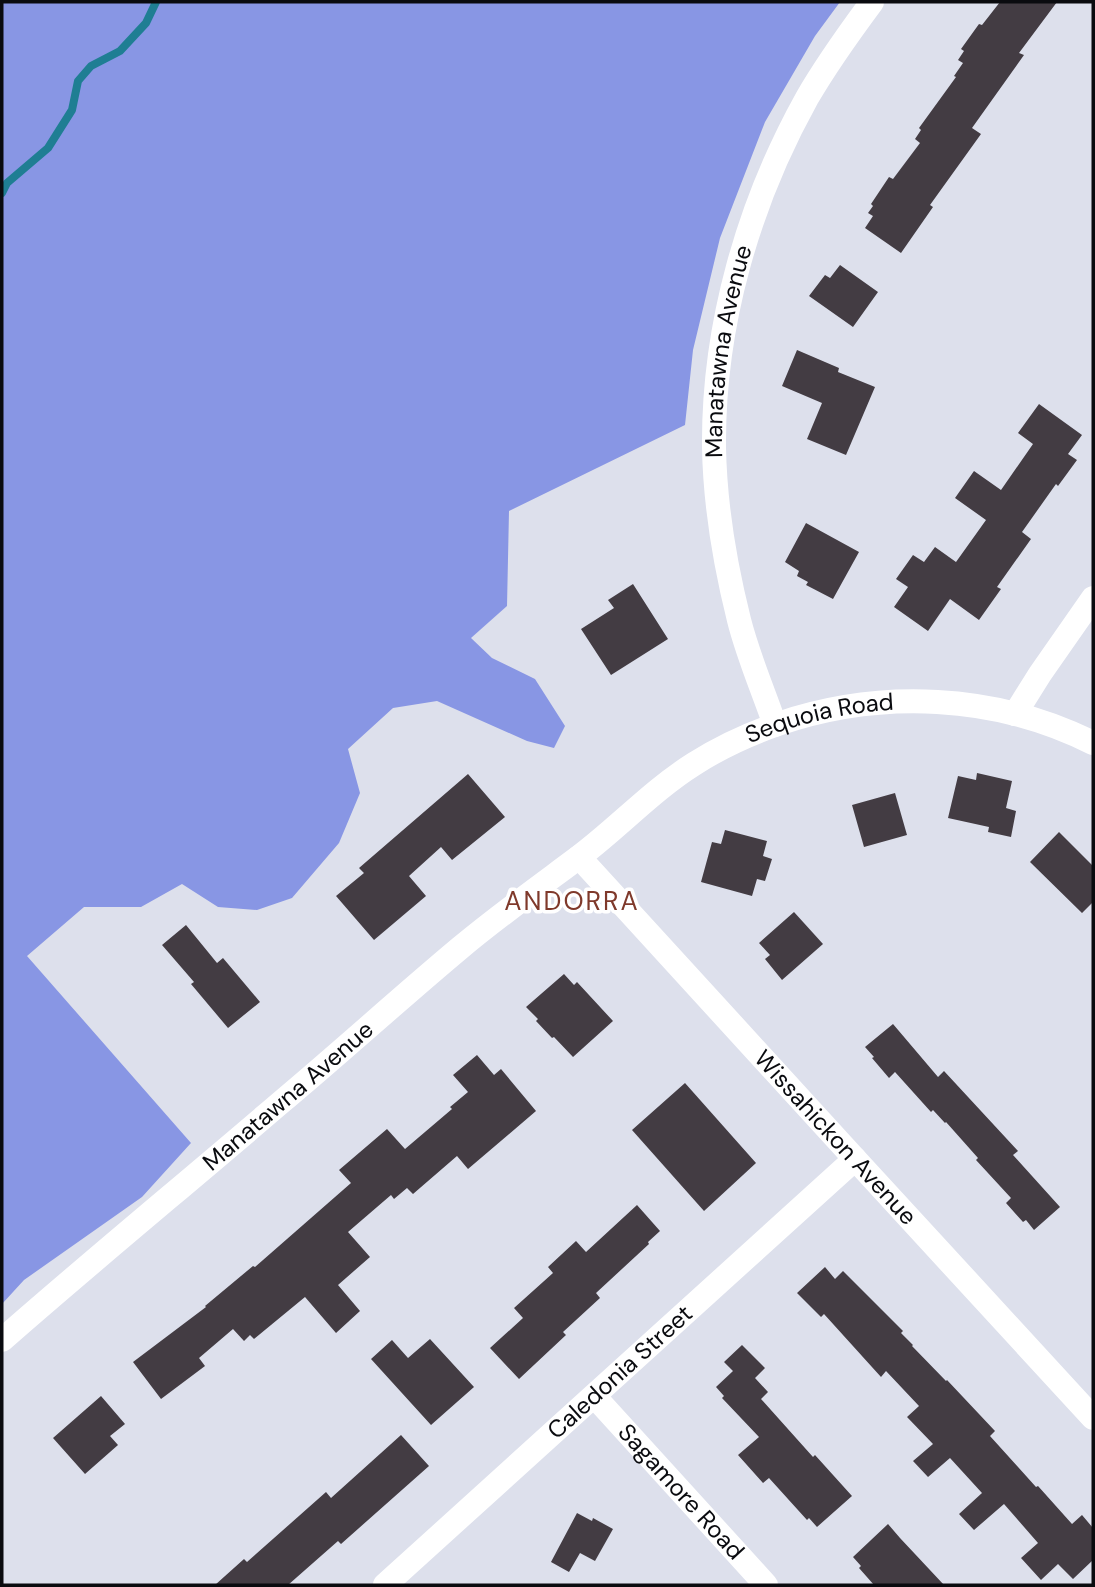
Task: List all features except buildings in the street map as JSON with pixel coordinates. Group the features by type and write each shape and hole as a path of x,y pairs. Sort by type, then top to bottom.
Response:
{"street":[{"name":"Manatawna Avenue","path":"775,725 747,647 721,530 714,447 720,357 727,310 740,260 769,175 825,67 872,2"},
{"path":"1015,714 1093,598"},
{"name":"Sequoia Road","path":"579,857 694,764 775,725 838,708 904,701 962,704 1015,714 1093,743"},
{"name":"Manatawna Avenue","path":"2,1340 452,955 579,857"},
{"name":"Wissahickon Avenue","path":"579,857 1093,1418"},
{"name":"Caledonia Street","path":"385,1585 855,1159"},
{"name":"Sagamore Road","path":"594,1397 766,1585"}],"shaded area":[{"path":"2,2 840,2 815,36 765,122 720,238 693,350 685,425 509,511 507,606 471,638 492,658 535,679 565,726 554,748 527,741 437,701 393,708 348,749 360,793 339,843 292,898 257,910 218,907 182,884 141,907 84,907 27,956 191,1143 142,1197 24,1280 2,1304"}],"waterway":[{"path":"2,193 7,183 48,148 72,110 78,81 91,66 120,51 146,23 156,2"}],"district":[{"name":"ANDORRA","path":"572,901"}]}
